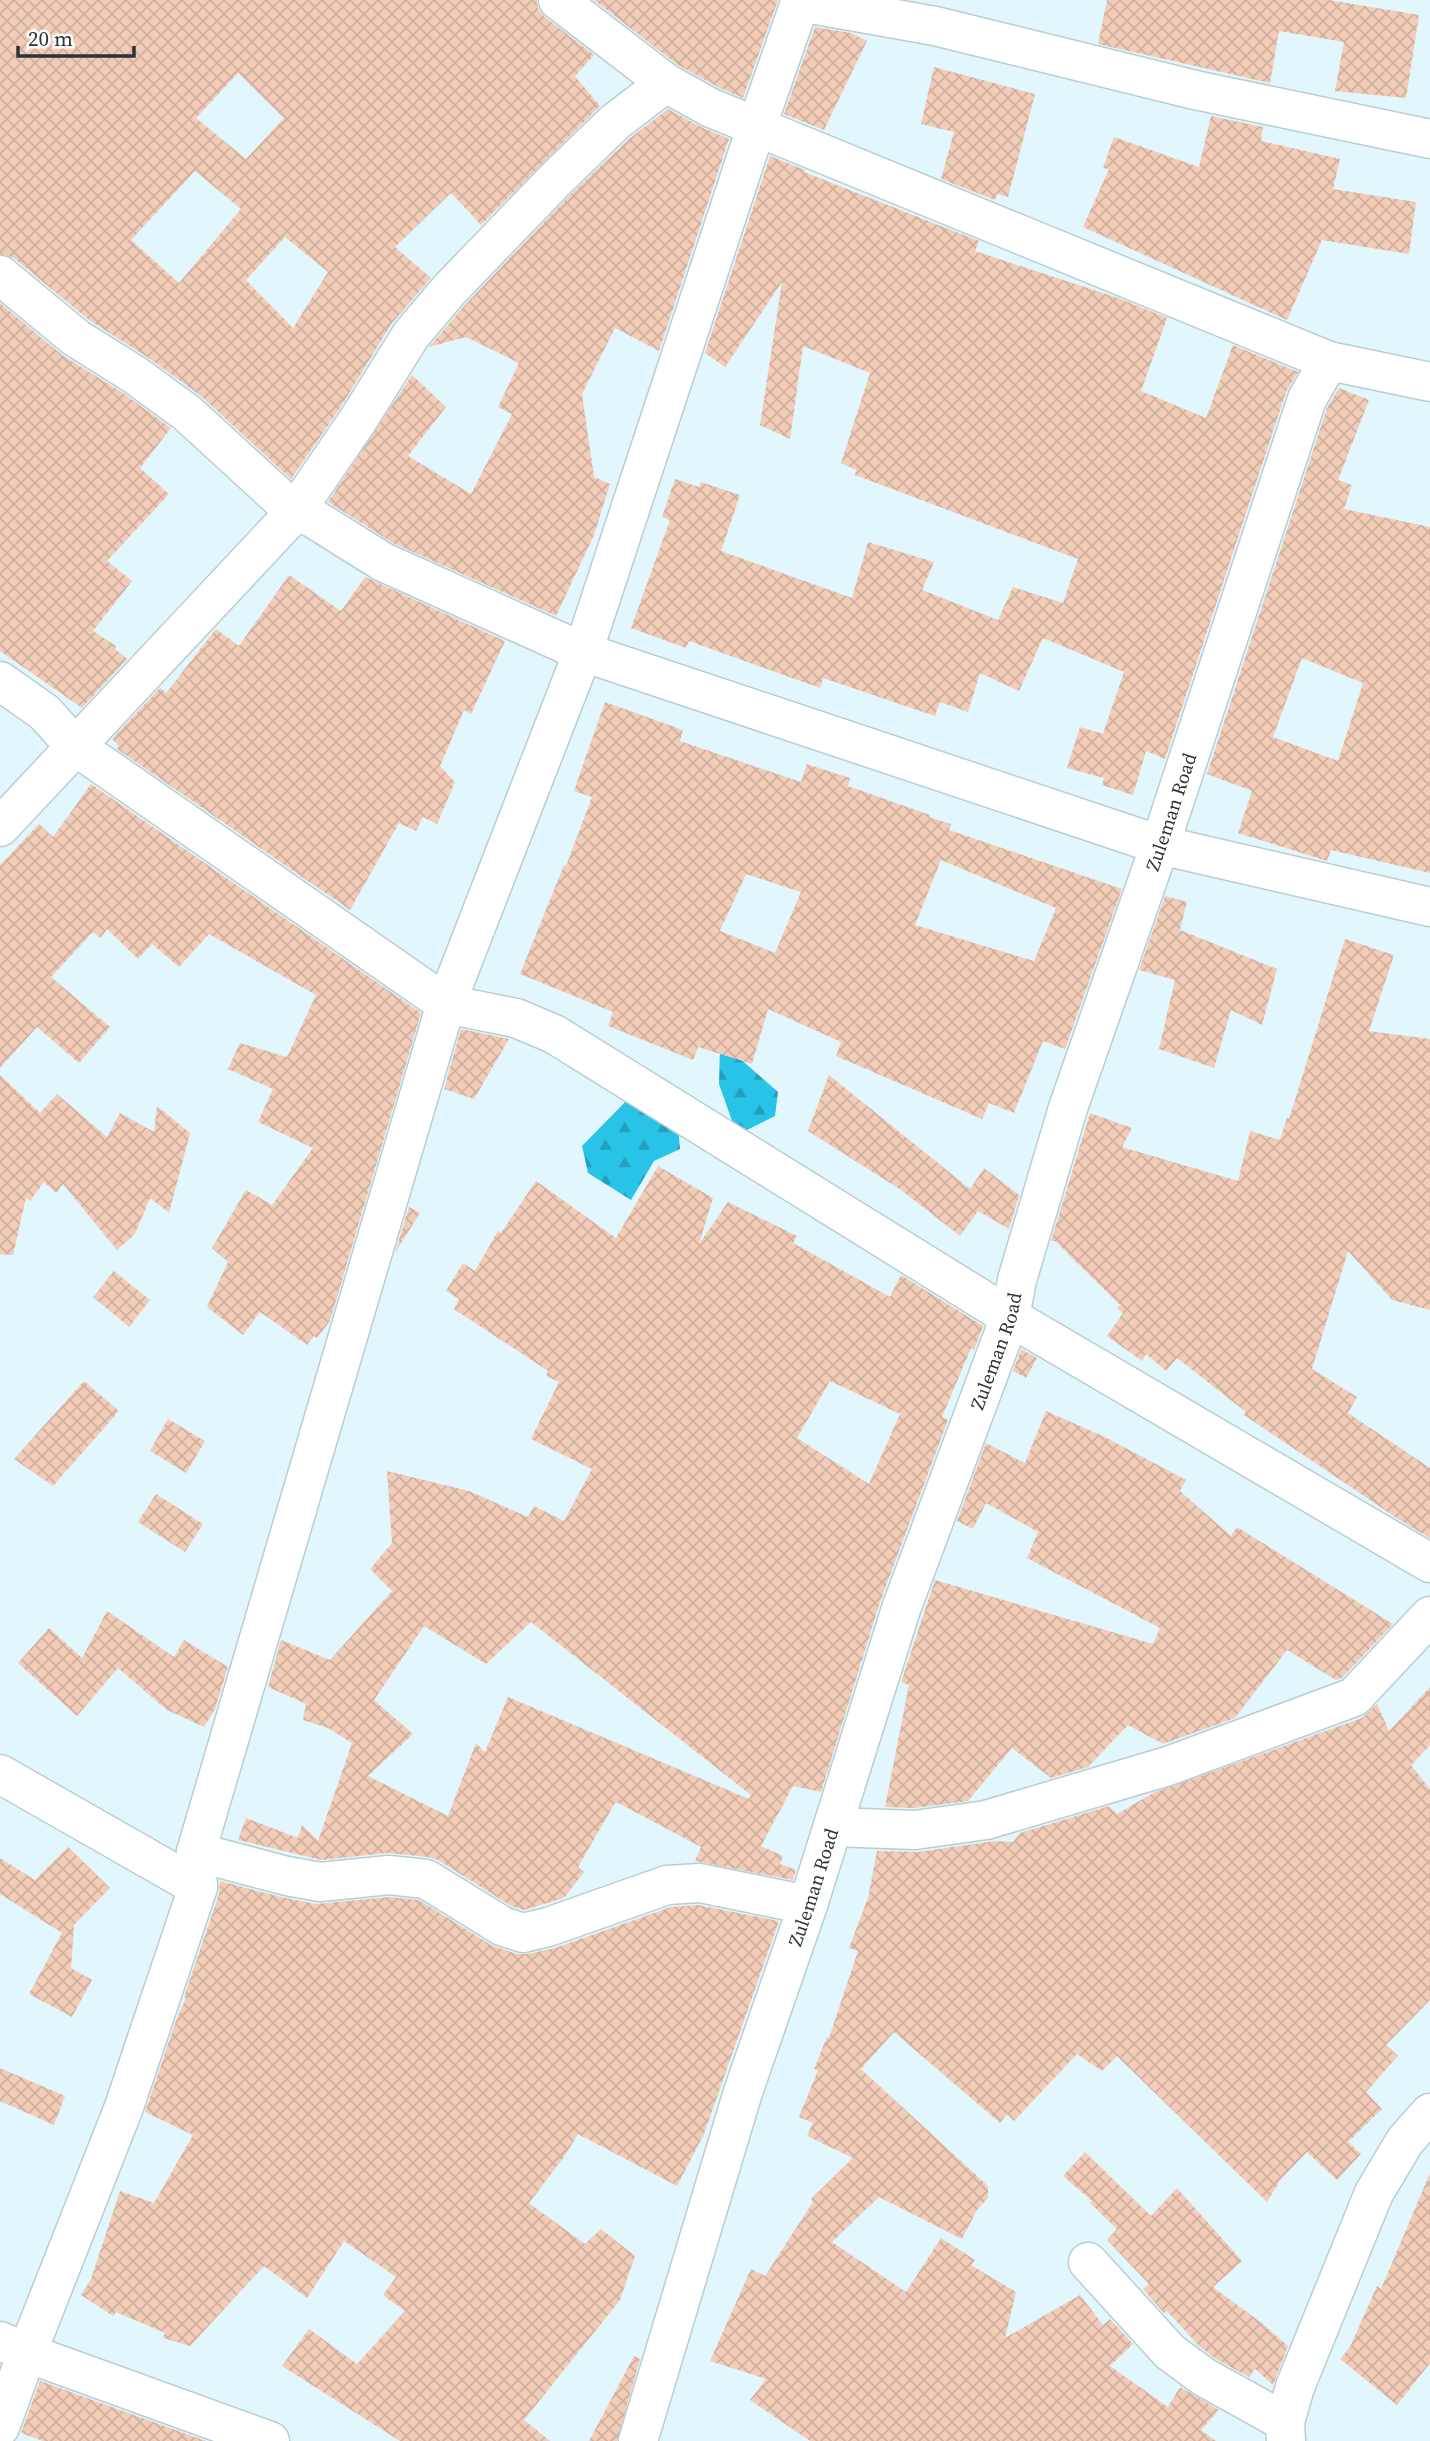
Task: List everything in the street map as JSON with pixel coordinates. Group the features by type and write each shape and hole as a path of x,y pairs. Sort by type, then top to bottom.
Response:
{"street":[{"path":"558,0 666,83 710,108 1329,360 1430,382"},
{"path":"0,2427 13,2347 124,2107 197,1870 446,1004 583,653 756,128 801,1 935,26 1195,90 1430,139"},
{"path":"0,827 295,512 358,420 411,335 449,290 605,131 666,83"},
{"path":"0,275 76,338 135,375 187,413 295,512 311,517 383,562 583,653 1160,845 1430,907"},
{"name":"Zuleman Road","path":"638,2441 743,2092 808,1905 901,1609 1010,1317 1017,1280 1068,1108 1160,845 1307,399 1329,360"},
{"path":"0,681 44,712 75,746 446,1004 516,1018 554,1034 1010,1317 1430,1563"},
{"path":"833,1828 915,1830 986,1820 1168,1766 1354,1697 1430,1616"},
{"path":"0,1774 197,1870 287,1876 320,1882 389,1875 426,1879 502,1926 523,1933 548,1927 667,1885 700,1882 808,1905"},
{"path":"1088,2262 1170,2352 1286,2431 1295,2387 1374,2193 1405,2141 1430,2113"},
{"path":"13,2347 270,2441"}],"green space":[{"path":"720,1047 728,1048 778,1092 775,1116 737,1135 719,1084"},
{"path":"634,1093 678,1126 680,1149 654,1161 631,1200 588,1173 582,1146"}],"building":[{"path":"0,0 537,0 538,9 545,17 594,55 575,76 600,106 481,225 451,193 395,247 431,278 392,323 340,408 291,479 200,395 89,320 14,258 0,254","holes":["238,73 284,118 246,159 196,118","195,171 241,209 179,283 131,240","285,237 328,272 293,328 246,280"]},
{"path":"594,0 778,0 743,98 678,65"},
{"path":"1107,0 1329,0 1419,15 1406,98 1335,91 1344,42 1279,31 1270,83 1098,44"},
{"path":"815,27 851,33 867,41 824,130 784,114"},
{"path":"934,67 1035,94 1008,197 997,194 995,200 941,179 954,132 921,124"},
{"path":"668,109 729,139 659,351 615,328 582,394 594,477 610,484 594,535 556,616 393,543 328,502 412,375 446,407 408,456 471,494 512,414 498,407 519,363 466,337 429,347 465,305 572,193 629,139"},
{"path":"1211,116 1263,127 1261,141 1340,159 1333,189 1416,202 1409,254 1322,240 1287,320 1083,227 1109,169 1103,168 1114,137 1199,167"},
{"path":"770,156 979,241 975,251 1121,299 1167,318 1141,391 1206,418 1233,345 1298,372 1286,392 1165,759 1146,751 1133,795 1102,785 1104,778 1067,768 1080,727 1103,734 1124,672 1043,638 1019,691 980,673 968,712 940,702 935,716 823,678 820,688 689,641 686,648 631,628 670,520 662,517 675,479 699,487 701,482 740,495 721,551 852,598 868,542 934,562 922,590 998,620 1013,587 1063,603 1078,559 855,475 856,470 841,463 870,373 803,346 790,439 760,425 782,282 725,367 705,353"},
{"path":"0,303 62,355 123,393 171,428 140,468 169,494 107,561 132,581 93,631 116,646 115,649 127,659 82,708 0,651"},
{"path":"1339,388 1369,400 1338,480 1352,485 1344,509 1430,527 1430,873 1331,850 1327,861 1238,833 1252,791 1207,774 1327,408","holes":["1302,658 1363,683 1338,761 1273,737"]},
{"path":"289,575 341,611 365,577 505,641 471,714 464,710 440,766 455,782 437,824 423,817 416,831 399,823 350,910 117,749 119,746 112,739 160,688 166,693 216,629 239,646"},
{"path":"605,702 683,730 680,741 801,782 807,764 850,778 848,786 951,824 949,830 1122,889 1065,1049 1043,1041 1014,1113 989,1103 982,1119 836,1056 841,1042 768,1009 752,1064 698,1047 693,1060 608,1026 613,1012 520,974 592,797 574,791","holes":["941,860 1056,908 1034,961 915,925","746,874 801,892 775,953 720,931"]},
{"path":"91,784 421,1013 330,1321 317,1338 314,1336 307,1345 260,1312 243,1335 207,1307 228,1262 212,1248 246,1190 272,1205 313,1148 258,1122 273,1089 228,1069 240,1043 287,1057 316,995 209,934 179,967 152,944 138,959 107,929 101,938 93,932 51,977 110,1027 79,1063 37,1027 0,1068 0,865 39,824 53,837"},
{"path":"1165,896 1187,902 1180,930 1277,969 1262,1025 1231,1010 1214,1068 1159,1049 1175,980 1139,970"},
{"path":"1345,939 1394,955 1369,1031 1430,1039 1430,1310 1392,1300 1348,1251 1312,1369 1357,1397 1348,1413 1430,1468 1430,1538 1244,1415 1246,1412 1177,1358 1166,1371 1146,1354 1142,1361 1107,1336 1123,1313 1117,1308 1120,1305 1055,1241 1051,1241 1090,1113 1132,1128 1122,1147 1238,1181 1250,1131 1280,1140 1287,1118 1289,1119"},
{"path":"461,1029 509,1039 474,1099 444,1089"},
{"path":"0,1075 40,1113 57,1094 107,1137 120,1113 154,1132 157,1106 190,1133 169,1213 150,1198 135,1234 117,1250 63,1184 56,1193 44,1182 30,1201 26,1197 13,1255 0,1254"},
{"path":"829,1075 970,1189 984,1168 1019,1195 1009,1229 978,1211 960,1236 901,1190 808,1131"},
{"path":"658,1166 713,1198 699,1244 728,1202 797,1236 793,1243 890,1297 901,1275 983,1326 942,1417 948,1420 880,1602 821,1792 793,1786 761,1846 783,1856 780,1864 796,1870 793,1880 695,1861 701,1847 618,1803 615,1803 578,1867 584,1872 564,1898 524,1910 511,1906 429,1857 387,1853 321,1860 238,1840 246,1818 298,1838 302,1825 318,1841 352,1743 328,1728 303,1720 306,1704 268,1687 281,1640 330,1660 392,1591 370,1569 392,1543 387,1471 469,1491 528,1517 534,1506 564,1521 592,1469 531,1439 559,1382 546,1376 548,1371 454,1309 459,1299 446,1291 463,1263 475,1271 498,1231 501,1233 536,1181 616,1238","holes":["830,1381 900,1414 869,1484 797,1438","531,1622 751,1795 749,1799 508,1697 485,1752 476,1743 448,1816 368,1776 413,1734 374,1700 424,1626 486,1664"]},
{"path":"409,1207 420,1213 395,1253"},
{"path":"114,1271 150,1300 129,1327 93,1297"},
{"path":"1021,1349 1037,1358 1026,1378 1013,1371"},
{"path":"84,1381 119,1411 53,1486 14,1459"},
{"path":"1046,1411 1105,1437 1186,1480 1180,1491 1231,1536 1237,1527 1393,1624 1342,1678 1336,1680 1287,1650 1235,1718 1163,1744 1128,1725 1088,1767 1051,1778 1012,1748 968,1801 914,1808 885,1807 909,1685 901,1682 935,1580 1153,1644 1160,1628 1027,1558 1038,1532 986,1503 973,1529 957,1521 986,1443 1025,1463"},
{"path":"168,1419 205,1441 186,1473 150,1451"},
{"path":"156,1494 203,1524 185,1552 138,1522"},
{"path":"107,1611 174,1657 184,1640 228,1667 215,1709 204,1727 167,1710 118,1668 77,1716 18,1663 49,1628 82,1658"},
{"path":"1430,1687 1430,1745 1411,1765 1430,1789 1430,2000 1386,2045 1398,2056 1366,2092 1382,2109 1348,2142 1361,2154 1337,2180 1307,2152 1281,2179 1267,2202 1117,2056 1102,2071 1077,2054 1014,2121 1007,2114 1000,2123 894,2032 861,2069 988,2186 988,2198 977,2210 962,2239 879,2197 832,2242 906,2292 941,2238 975,2260 971,2265 1016,2292 1005,2338 1080,2295 1103,2325 1110,2319 1133,2344 1110,2366 1168,2407 1180,2387 1219,2410 1201,2430 1216,2441 810,2441 750,2400 766,2379 710,2361 751,2269 765,2276 813,2202 811,2199 853,2158 807,2136 813,2123 799,2117 818,2070 814,2069 827,2037 829,2038 858,1951 849,1948 868,1898 877,1851 918,1852 994,1841 1013,1842 1020,1833 1109,1806 1117,1814 1153,1793 1362,1718 1377,1704 1389,1731"},
{"path":"68,1847 110,1888 74,1925 71,1968 92,1980 72,2017 29,1994 62,1933 0,1894 0,1858 35,1880"},
{"path":"220,1881 316,1904 389,1897 419,1900 491,1945 517,1954 555,1948 671,1907 698,1905 779,1921 704,2134 677,2186 578,2134 529,2203 585,2244 601,2229 635,2256 620,2300 524,2420 550,2441 400,2441 282,2366 309,2329 357,2364 405,2311 383,2295 396,2277 344,2241 307,2298 264,2266 190,2346 163,2338 165,2333 116,2312 113,2316 81,2295 91,2279 120,2191 154,2203 193,2135 145,2112 186,1998 184,1997 219,1894"},
{"path":"0,2068 65,2096 54,2125 0,2101"},
{"path":"1085,2152 1151,2216 1177,2188 1242,2261 1213,2287 1288,2346 1273,2385 1255,2369 1249,2377 1216,2359 1199,2346 1167,2311 1164,2313 1143,2289 1149,2284 1107,2240 1117,2229 1090,2203 1092,2201 1063,2176"},
{"path":"1430,2173 1430,2363 1397,2405 1340,2359 1350,2347 1377,2286 1381,2289"},
{"path":"634,2356 640,2359 617,2441 589,2441"},
{"path":"40,2381 206,2441 43,2441 21,2433"}]}
